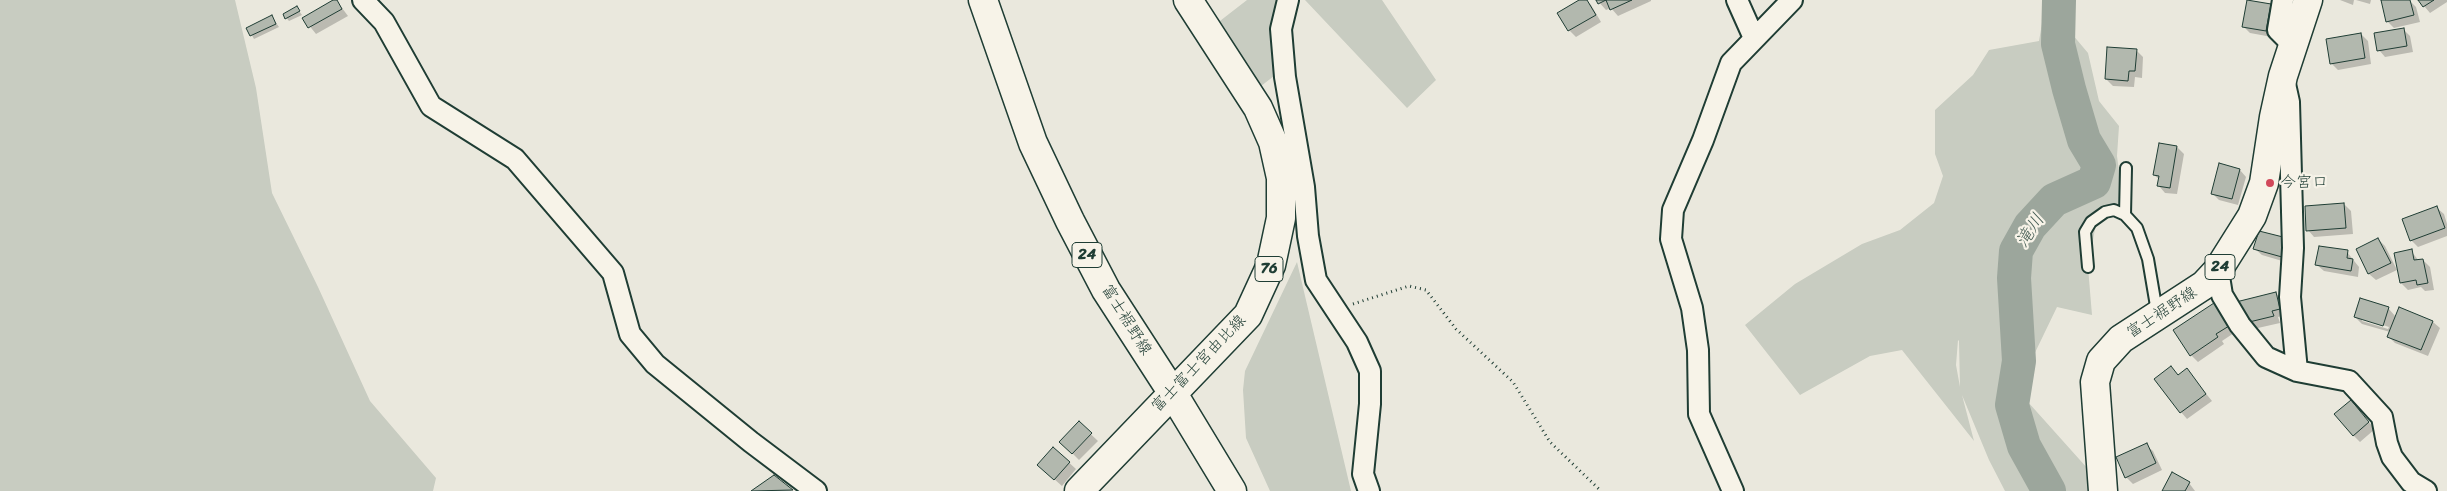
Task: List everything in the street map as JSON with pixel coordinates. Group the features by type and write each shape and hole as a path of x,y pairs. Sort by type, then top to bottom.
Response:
{"main road":[{"name":"富士裾野線","path":"983,0 1033,143 1070,221 1106,290 1172,392 1232,491"},
{"name":"富士富士宮由比線","path":"1079,491 1248,315 1271,265 1281,218 1280,178 1273,142 1258,108 1188,0"},
{"name":"富士裾野線","path":"2103,491 2095,382 2101,361 2121,339 2204,285 2218,270 2252,216 2264,183 2274,117 2283,76 2308,0"}],"street":[{"path":"363,0 384,22 431,106 515,159 613,273 630,334 655,364 751,442 816,491"},
{"path":"1288,0 1281,29 1286,77 1304,186 1308,236 1316,280 1337,309 1357,342 1370,372 1370,404 1363,474 1369,491"},
{"path":"1737,0 1754,38"},
{"path":"1733,491 1699,414 1698,350 1692,308 1671,239 1673,210 1703,140 1722,83 1731,63 1792,0"},
{"path":"2283,0 2278,30 2293,45"},
{"path":"2283,76 2289,102 2293,248 2290,297 2297,371"},
{"path":"2218,270 2222,295 2240,325 2266,357 2297,371 2349,381 2382,418 2392,457 2411,482 2426,491"}],"lane":[{"path":"2125,215 2126,168"},
{"path":"2088,267 2085,232 2091,222 2105,212 2114,210 2125,215 2137,228 2148,259 2158,315"}],"path":[{"path":"1337,309 1409,286 1426,290 1456,329 1514,382 1550,442 1601,491"}],"shaded area":[{"path":"0,0 235,0 256,88 272,193 318,287 370,401 436,478 433,491 0,491"},
{"path":"1247,0 1295,0 1287,30 1291,63 1261,86 1216,24"},
{"path":"1305,0 1382,0 1436,80 1407,108"},
{"path":"2046,0 2073,0 2072,34 2088,53 2099,101 2119,126 2117,156 2125,215 2097,218 2088,267 2092,315 2057,307 2030,363 2028,402 2088,469 2091,491 2005,491 1989,460 1962,395 1974,441 1902,350 1870,356 1800,395 1745,325 1795,284 1862,244 1900,230 1934,203 1943,176 1935,154 1935,110 1973,75 1989,50 2039,41","holes":["1959,341 1960,387 1956,365"]},
{"path":"1297,262 1351,491 1270,491 1246,438 1243,390 1245,371"}],"building":[{"path":"333,0 337,0 342,9 308,28 302,18"},
{"path":"1579,0 1587,0 1596,15 1568,31 1557,13"},
{"path":"1596,0 1606,0 1598,4"},
{"path":"1606,0 1632,0 1610,10"},
{"path":"2247,0 2271,4 2266,31 2242,27"},
{"path":"2381,0 2410,0 2414,15 2386,22"},
{"path":"2418,0 2434,0 2423,7"},
{"path":"297,6 300,11 285,19 283,14"},
{"path":"272,15 276,24 250,36 246,28"},
{"path":"2404,28 2407,46 2377,51 2374,33"},
{"path":"2361,33 2365,58 2330,64 2326,39"},
{"path":"2107,47 2137,49 2135,71 2129,71 2128,81 2105,79"},
{"path":"2159,143 2177,146 2170,188 2157,186 2159,176 2153,175"},
{"path":"2219,163 2240,169 2232,199 2211,194"},
{"path":"2344,203 2346,228 2306,231 2305,206"},
{"path":"2437,206 2445,228 2410,241 2402,219"},
{"path":"2259,231 2287,238 2282,257 2253,249"},
{"path":"2378,238 2391,263 2368,274 2356,249"},
{"path":"2319,246 2348,250 2347,258 2353,259 2351,271 2315,265"},
{"path":"2412,249 2414,260 2423,259 2428,283 2417,285 2416,280 2400,283 2394,253"},
{"path":"2276,292 2280,309 2272,311 2274,316 2241,324 2236,302"},
{"path":"2360,298 2389,307 2383,326 2354,317"},
{"path":"2214,303 2229,326 2216,334 2218,337 2190,356 2173,330"},
{"path":"2399,307 2433,321 2421,350 2387,337"},
{"path":"2171,366 2178,375 2187,368 2206,394 2180,413 2154,379"},
{"path":"2351,400 2369,422 2353,436 2334,414"},
{"path":"1079,421 1092,433 1072,454 1059,442"},
{"path":"2147,443 2156,463 2125,478 2116,457"},
{"path":"1053,447 1070,462 1054,480 1037,465"},
{"path":"2172,472 2190,482 2185,491 2162,491"},
{"path":"774,475 793,490 751,491"}],"waterway":[{"name":"滝川","path":"2049,491 2024,446 2012,405 2019,361 2014,278 2016,251 2030,226 2054,200 2094,182 2099,165 2084,140 2058,44 2059,0"}],"place":[{"name":"今宮口","path":"2270,183"}]}
